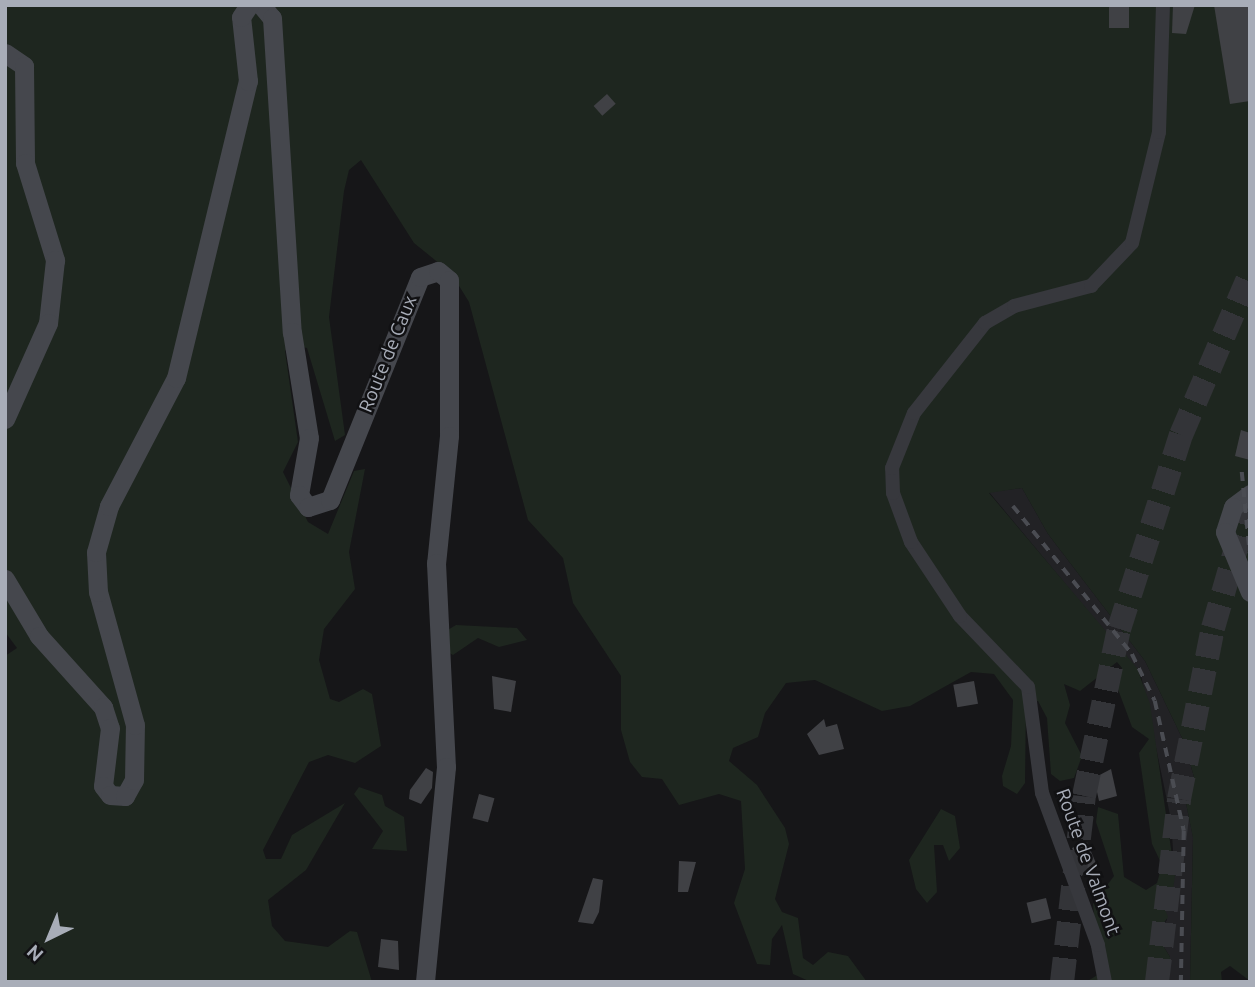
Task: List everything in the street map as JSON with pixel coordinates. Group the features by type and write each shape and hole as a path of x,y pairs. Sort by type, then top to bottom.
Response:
{"street":[{"path":"5,579 39,636 103,707 110,728 103,786 110,796 125,796 134,780 137,737 98,592 96,552 109,506 176,378 248,81 242,17 249,5"},
{"name":"Route de Caux","path":"261,5 272,18 292,332 309,438 299,495 307,507 330,500 420,277 438,271 449,280 449,436 436,564 446,767 425,982"},
{"name":"Route de Valmont","path":"1105,982 1098,945 1042,793 1028,687 960,616 911,542 893,494 892,468 914,413 985,323 1014,306 1091,286 1132,243 1159,132 1163,5"},
{"path":"5,53 24,66 25,163 55,260 48,323 5,419"},
{"path":"1250,494 1233,507 1225,532 1250,592"}],"shaded area":[{"path":"5,5 1250,5 1250,981 1230,966 1221,972 1222,982 1190,982 1193,838 1186,803 1194,777 1184,742 1145,661 1048,534 1022,488 989,493 1137,668 1150,704 1175,876 1173,890 1161,899 1168,917 1156,934 1170,957 1169,982 1086,982 1099,974 1093,904 1114,876 1096,822 1098,807 1118,814 1124,877 1146,890 1157,883 1162,865 1152,844 1139,753 1149,739 1132,727 1116,684 1122,668 1117,662 1080,691 1064,684 1070,705 1065,723 1082,756 1074,778 1060,781 1051,774 1047,718 1038,701 1026,703 1025,783 1017,794 1003,786 1002,776 1011,746 1013,700 994,674 971,672 910,706 882,711 815,680 786,683 765,713 758,737 733,748 729,761 757,785 785,828 789,844 775,899 782,912 798,918 803,958 813,965 828,952 848,956 867,982 811,982 793,974 782,925 772,939 770,965 757,964 734,903 745,869 741,801 719,794 679,805 662,779 642,777 630,762 621,730 621,676 573,603 563,558 528,520 469,302 451,273 414,243 361,160 349,170 344,191 329,317 345,435 335,441 307,348 290,345 285,351 298,442 283,472 308,522 328,534 354,471 365,469 349,552 355,589 324,629 319,660 330,699 339,702 363,689 372,694 381,746 355,763 328,755 309,762 263,850 266,859 281,859 292,835 345,803 306,870 268,900 272,926 285,941 328,947 350,931 357,932 372,982 5,982 5,656 17,648 5,632"},
{"path":"1022,488 1048,534 1145,661 1184,742 1194,777 1186,803 1193,837 1190,982 1169,982 1170,957 1156,934 1167,920 1160,899 1171,893 1174,865 1171,820 1141,675 989,492"},
{"path":"456,625 517,628 527,640 499,647 478,638 453,655 446,651 446,631"},
{"path":"359,787 382,795 385,806 404,817 407,851 372,849 383,831 354,794"},
{"path":"941,809 955,816 960,848 949,861 943,845 934,845 937,892 927,903 916,889 909,860"}],"building":[{"path":"1109,5 1129,5 1129,28 1109,28"},
{"path":"1173,5 1195,5 1186,34 1172,33"},
{"path":"1214,5 1250,5 1250,101 1230,104"},
{"path":"607,94 616,104 602,116 594,106"},
{"path":"1241,430 1250,433 1250,460 1235,456"},
{"path":"492,676 516,681 511,712 494,709"},
{"path":"974,681 978,704 957,707 953,685"},
{"path":"824,719 826,727 837,724 844,749 819,755 807,734"},
{"path":"426,768 433,772 432,788 421,804 409,799 410,790"},
{"path":"1111,769 1117,796 1099,801 1094,778"},
{"path":"479,794 494,798 488,822 473,818"},
{"path":"1087,842 1098,868 1089,872 1082,871 1072,848"},
{"path":"679,861 696,862 688,892 678,892"},
{"path":"593,878 603,880 599,912 593,924 578,922"},
{"path":"1046,898 1051,918 1032,923 1027,903"},
{"path":"381,939 398,941 399,970 378,967"}],"tunnel":[{"path":"1062,982 1084,796 1119,629 1181,435 1250,274"},
{"path":"1157,982 1179,799 1213,628 1250,500"}],"railway":[{"path":"1242,472 1250,554"},
{"path":"1013,506 1132,654 1155,701 1184,831 1181,982"}]}
